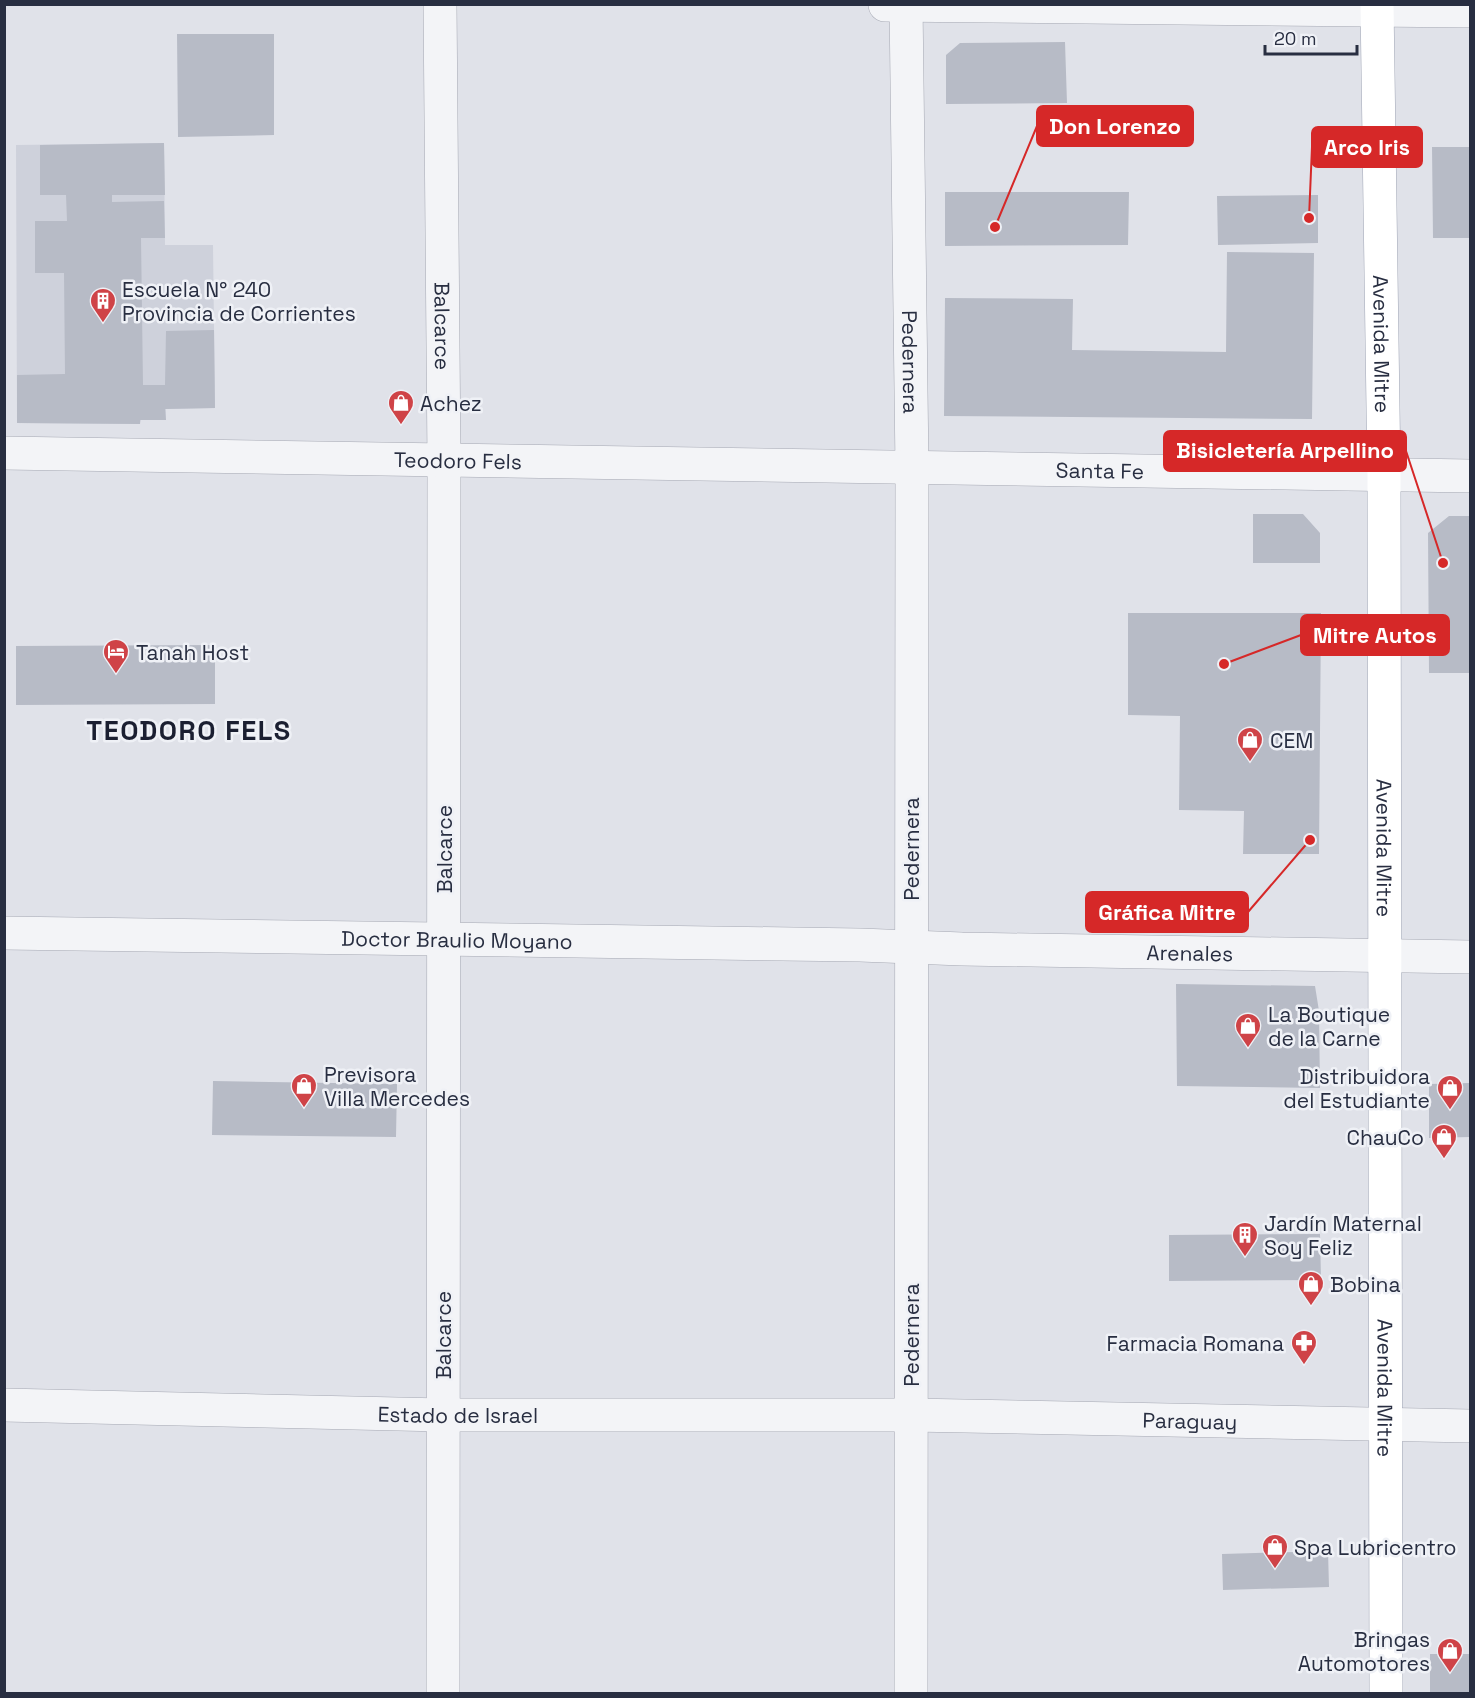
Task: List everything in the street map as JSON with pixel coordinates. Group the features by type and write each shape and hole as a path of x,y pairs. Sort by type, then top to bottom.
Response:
{"main road":[{"name":"Avenida Mitre","path":"1377,7 1384,475 1386,1694"}],"street":[{"name":"Balcarce","path":"440,4 444,460 443,1694"},
{"path":"883,4 1377,7 1470,11"},
{"name":"Pedernera","path":"906,5 912,467 911,1694"},
{"name":"Teodoro Fels","path":"4,453 912,467"},
{"name":"Santa Fe","path":"912,467 1470,476"},
{"name":"Doctor Braulio Moyano","path":"4,933 911,947"},
{"name":"Arenales","path":"911,947 1470,957"},
{"name":"Estado de Israel","path":"4,1405 443,1414 911,1415"},
{"name":"Paraguay","path":"911,1415 1470,1426"}],"shaded area":[{"path":"164,143 165,245 213,245 215,408 166,409 166,420 141,420 140,424 17,423 16,145"}],"building":[{"path":"177,34 274,34 274,135 178,137"},
{"path":"1065,42 1067,103 946,104 946,55 960,43"},
{"name":"Escuela N° 240 Provincia de Corrientes","path":"164,143 165,195 112,195 112,202 164,201 165,238 141,238 143,385 165,385 166,331 214,330 215,408 165,409 166,420 140,420 140,424 17,423 17,375 65,374 64,273 35,273 35,221 67,221 66,195 40,195 40,145"},
{"path":"1432,147 1470,147 1470,238 1433,238"},
{"path":"945,192 1129,192 1128,245 945,246"},
{"path":"1318,195 1318,243 1218,245 1217,196"},
{"path":"1227,252 1314,253 1312,419 944,416 945,298 1073,299 1072,350 1226,352"},
{"path":"1253,514 1303,514 1320,533 1320,563 1253,563"},
{"path":"1449,516 1470,516 1470,673 1429,673 1428,533"},
{"path":"1128,613 1321,613 1319,854 1243,854 1244,811 1179,810 1180,716 1128,715"},
{"name":"Tanah Host","path":"215,645 215,704 16,705 16,646"},
{"name":"La Boutique de la Carne","path":"1176,984 1315,986 1319,1011 1320,1088 1177,1086"},
{"name":"Previsora Villa Mercedes","path":"213,1081 397,1084 396,1137 212,1135"},
{"name":"Distribuidora del Estudiante","path":"1470,1083 1470,1137 1429,1138 1429,1084"},
{"name":"Jardín Maternal Soy Feliz","path":"1320,1234 1321,1280 1169,1281 1169,1235"},
{"name":"Spa Lubricentro","path":"1328,1551 1329,1587 1223,1590 1222,1554"},
{"name":"Bringas Automotores","path":"1430,1654 1470,1654 1470,1694 1430,1694"}],"place":[{"name":"Arco Iris","path":"1309,218"},
{"name":"Don Lorenzo","path":"995,227"},
{"name":"Escuela N° 240 Provincia de Corrientes","path":"103,324"},
{"name":"Achez","path":"401,426"},
{"name":"Bisicletería Arpellino","path":"1443,563"},
{"name":"Mitre Autos","path":"1224,664"},
{"name":"Tanah Host","path":"116,675"},
{"name":"CEM","path":"1250,763"},
{"name":"Gráfica Mitre","path":"1310,840"},
{"name":"La Boutique de la Carne","path":"1248,1049"},
{"name":"Previsora Villa Mercedes","path":"304,1109"},
{"name":"Distribuidora del Estudiante","path":"1450,1111"},
{"name":"ChauCo","path":"1444,1160"},
{"name":"Jardín Maternal Soy Feliz","path":"1245,1258"},
{"name":"Bobina","path":"1311,1307"},
{"name":"Farmacia Romana","path":"1304,1366"},
{"name":"Spa Lubricentro","path":"1275,1570"},
{"name":"Bringas Automotores","path":"1450,1674"}],"district":[{"name":"TEODORO FELS","path":"189,730"}]}
